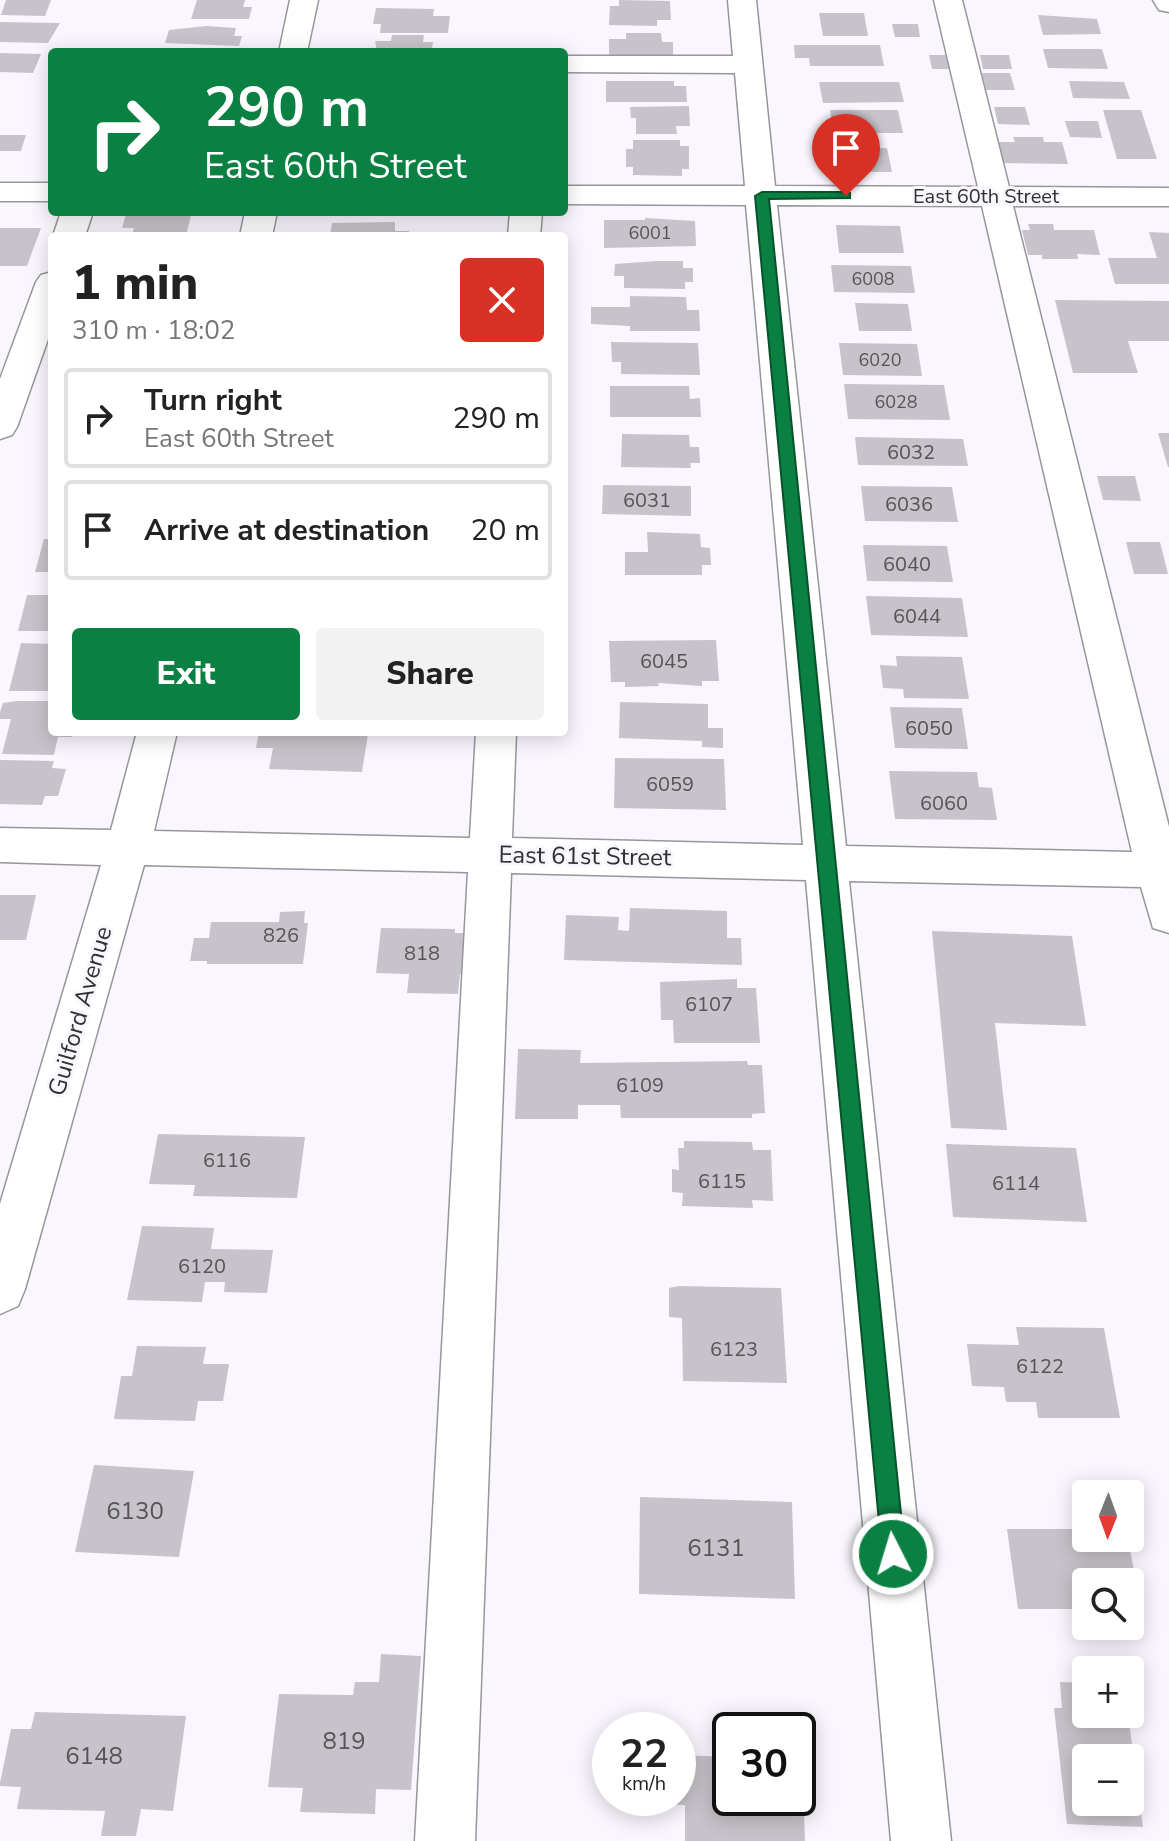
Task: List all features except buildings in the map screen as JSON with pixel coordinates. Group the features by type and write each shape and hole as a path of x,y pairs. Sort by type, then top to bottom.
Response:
{"street":[{"path":"294,48 304,0"},
{"path":"742,0 921,1841"},
{"path":"948,0 994,179 994,197 1164,870 1169,915"},
{"path":"568,64 748,65"},
{"path":"0,192 48,192"},
{"name":"East 60th Street","path":"568,195 1169,197"},
{"path":"0,427 48,293"},
{"name":"Guilford Avenue","path":"0,1289 156,736"},
{"path":"445,1841 496,736"},
{"name":"East 61st Street","path":"0,845 1164,870"}],"route":[{"path":"846,196 762,196 893,1554"}]}
